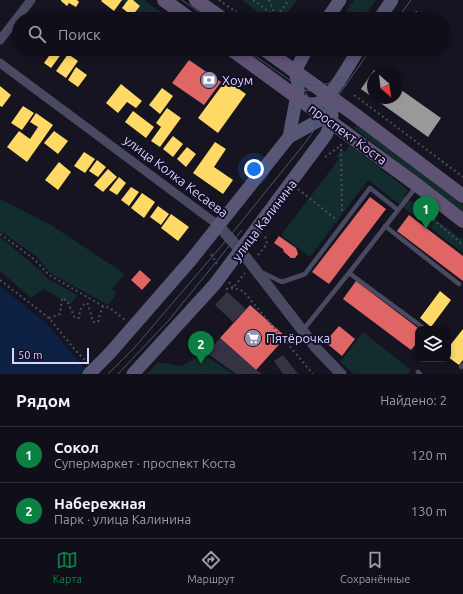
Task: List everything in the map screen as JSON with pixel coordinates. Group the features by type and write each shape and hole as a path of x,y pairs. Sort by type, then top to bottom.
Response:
{"main road":[{"path":"164,0 180,12"},
{"path":"196,0 212,12"},
{"path":"331,12 340,0"},
{"path":"384,12 392,0"},
{"name":"проспект Коста","path":"241,56 301,100 329,118 346,133 463,221"},
{"name":"проспект Коста","path":"274,56 463,196"},
{"path":"90,369 110,353 191,260 289,137 301,100 295,71 303,56"},
{"path":"301,100 311,104 320,102 328,96 354,56"},
{"path":"328,96 329,118"},
{"path":"289,137 329,118 340,111 354,114"},
{"name":"улица Калинина","path":"133,374 209,290 241,251 326,135 329,118"}],"street":[{"path":"22,12 31,0"},
{"path":"0,40 12,25"},
{"name":"улица Колка Кесаева","path":"0,63 218,225 241,251 316,348 341,374"}],"lane":[{"path":"302,331 417,185"},
{"path":"253,267 271,278 282,282 305,274 370,188 398,210"},
{"path":"385,226 459,284"},
{"path":"349,272 421,326"}],"path":[{"path":"219,0 236,12"},
{"path":"253,0 269,12"},
{"path":"258,4 262,0"},
{"path":"269,0 274,12"},
{"path":"280,12 289,0"},
{"path":"354,114 358,107 354,95 463,177"},
{"path":"342,225 340,146 346,133"},
{"path":"297,189 342,225"},
{"path":"414,203 463,245"},
{"path":"233,288 253,267 267,244 265,231"},
{"path":"0,234 34,259 49,275 103,306 110,308 125,320"},
{"path":"204,244 233,288"},
{"path":"0,280 49,318 90,369"},
{"path":"222,290 233,288 243,291 313,374"},
{"path":"49,318 60,314 62,298 67,301 75,318 79,318 80,310 85,303 88,304 93,322 98,322 103,306"}],"green space":[{"path":"120,0 144,0 160,12 136,12"},
{"path":"242,0 297,0 288,12 258,12"},
{"path":"354,0 376,0 367,12 346,12"},
{"path":"358,124 463,205 463,212 354,128"},
{"path":"350,145 408,190 404,196 463,240 463,253 368,180 310,257 281,235 339,159 336,157 341,149 345,152"},
{"path":"0,199 51,225 125,274 112,289 117,293 108,305 50,273 36,256 0,231"},
{"path":"0,237 40,270 48,279 77,295 71,304 43,289 31,298 0,271"},
{"path":"363,332 411,370 408,374 354,374 340,362"},
{"path":"203,354 233,374 147,374 158,362 181,366"}],"water":[{"path":"0,286 48,325 79,362 92,374 0,374"}],"building: Жильё":[{"path":"61,0 77,0 79,2 76,7 69,3 67,6"},
{"path":"122,0 114,11 101,1"},
{"path":"128,0 133,0 140,6 135,12 127,12 122,8"},
{"path":"49,56 60,56 51,68 44,63"},
{"path":"67,56 71,56 78,61 66,78 56,71"},
{"path":"76,67 87,75 78,87 68,80"},
{"path":"226,80 246,94 218,133 198,118"},
{"path":"121,84 142,101 136,108 127,102 118,113 106,103"},
{"path":"0,86 11,95 2,107 0,106"},
{"path":"162,88 173,96 160,114 149,105"},
{"path":"23,106 34,113 22,130 11,123"},
{"path":"167,108 181,118 160,147 151,141 161,127 156,123"},
{"path":"133,111 154,127 146,138 125,122"},
{"path":"36,113 53,125 27,162 7,147 19,131 30,139 38,127 30,122"},
{"path":"54,131 68,141 58,154 44,143"},
{"path":"173,136 183,144 173,157 163,149"},
{"path":"215,142 226,149 214,167 233,180 223,194 193,173"},
{"path":"187,147 196,154 186,167 177,159"},
{"path":"84,152 95,159 85,173 74,166"},
{"path":"97,160 106,167 98,177 89,171"},
{"path":"59,162 71,172 58,190 45,180"},
{"path":"108,169 117,177 103,192 94,185"},
{"path":"119,177 126,183 117,195 109,190"},
{"path":"131,187 139,192 129,206 121,200"},
{"path":"142,193 155,202 144,218 131,208"},
{"path":"158,206 169,214 161,225 150,217"},
{"path":"171,214 189,227 178,241 161,228"},
{"path":"440,291 451,300 432,326 420,318"},
{"path":"463,329 463,360 459,365 451,359 451,344"}],"building: Торговля":[{"path":"189,60 221,82 204,105 172,83"},
{"path":"370,197 386,209 329,284 312,272"},
{"path":"409,215 463,256 463,281 397,231"},
{"path":"279,236 296,248 298,254 295,258 291,258 284,252 283,249 274,243"},
{"path":"140,270 151,280 142,290 131,280"},
{"path":"356,281 415,326 415,345 411,350 343,299"},
{"name":"Пятёрочка","path":"250,305 286,337 256,370 220,338"},
{"path":"339,326 355,339 342,356 325,342"}],"building: Промзона":[{"path":"367,80 367,94 361,89"},
{"path":"403,91 441,118 428,137 382,104 403,104"}],"building: Прочее":[{"path":"227,292 246,309 233,322 215,305"},
{"path":"220,338 262,374 236,374 207,353"},
{"path":"283,355 298,374 283,374 274,361"}],"tram line":[{"path":"182,0 199,12"},
{"path":"402,12 411,0"},
{"path":"255,56 304,90 324,93 346,85"},
{"path":"108,374 135,347 229,237 305,143 366,56"},
{"path":"296,80 312,85 326,84 333,82 354,69"},
{"path":"302,88 313,107 316,118 316,128"},
{"path":"118,374 169,320 242,230"}],"place":[{"name":"Хоум","path":"209,80"},
{"name":"Сокол","path":"426,229"},
{"name":"Пятёрочка","path":"253,338"},
{"name":"Набережная","path":"201,364"}]}
